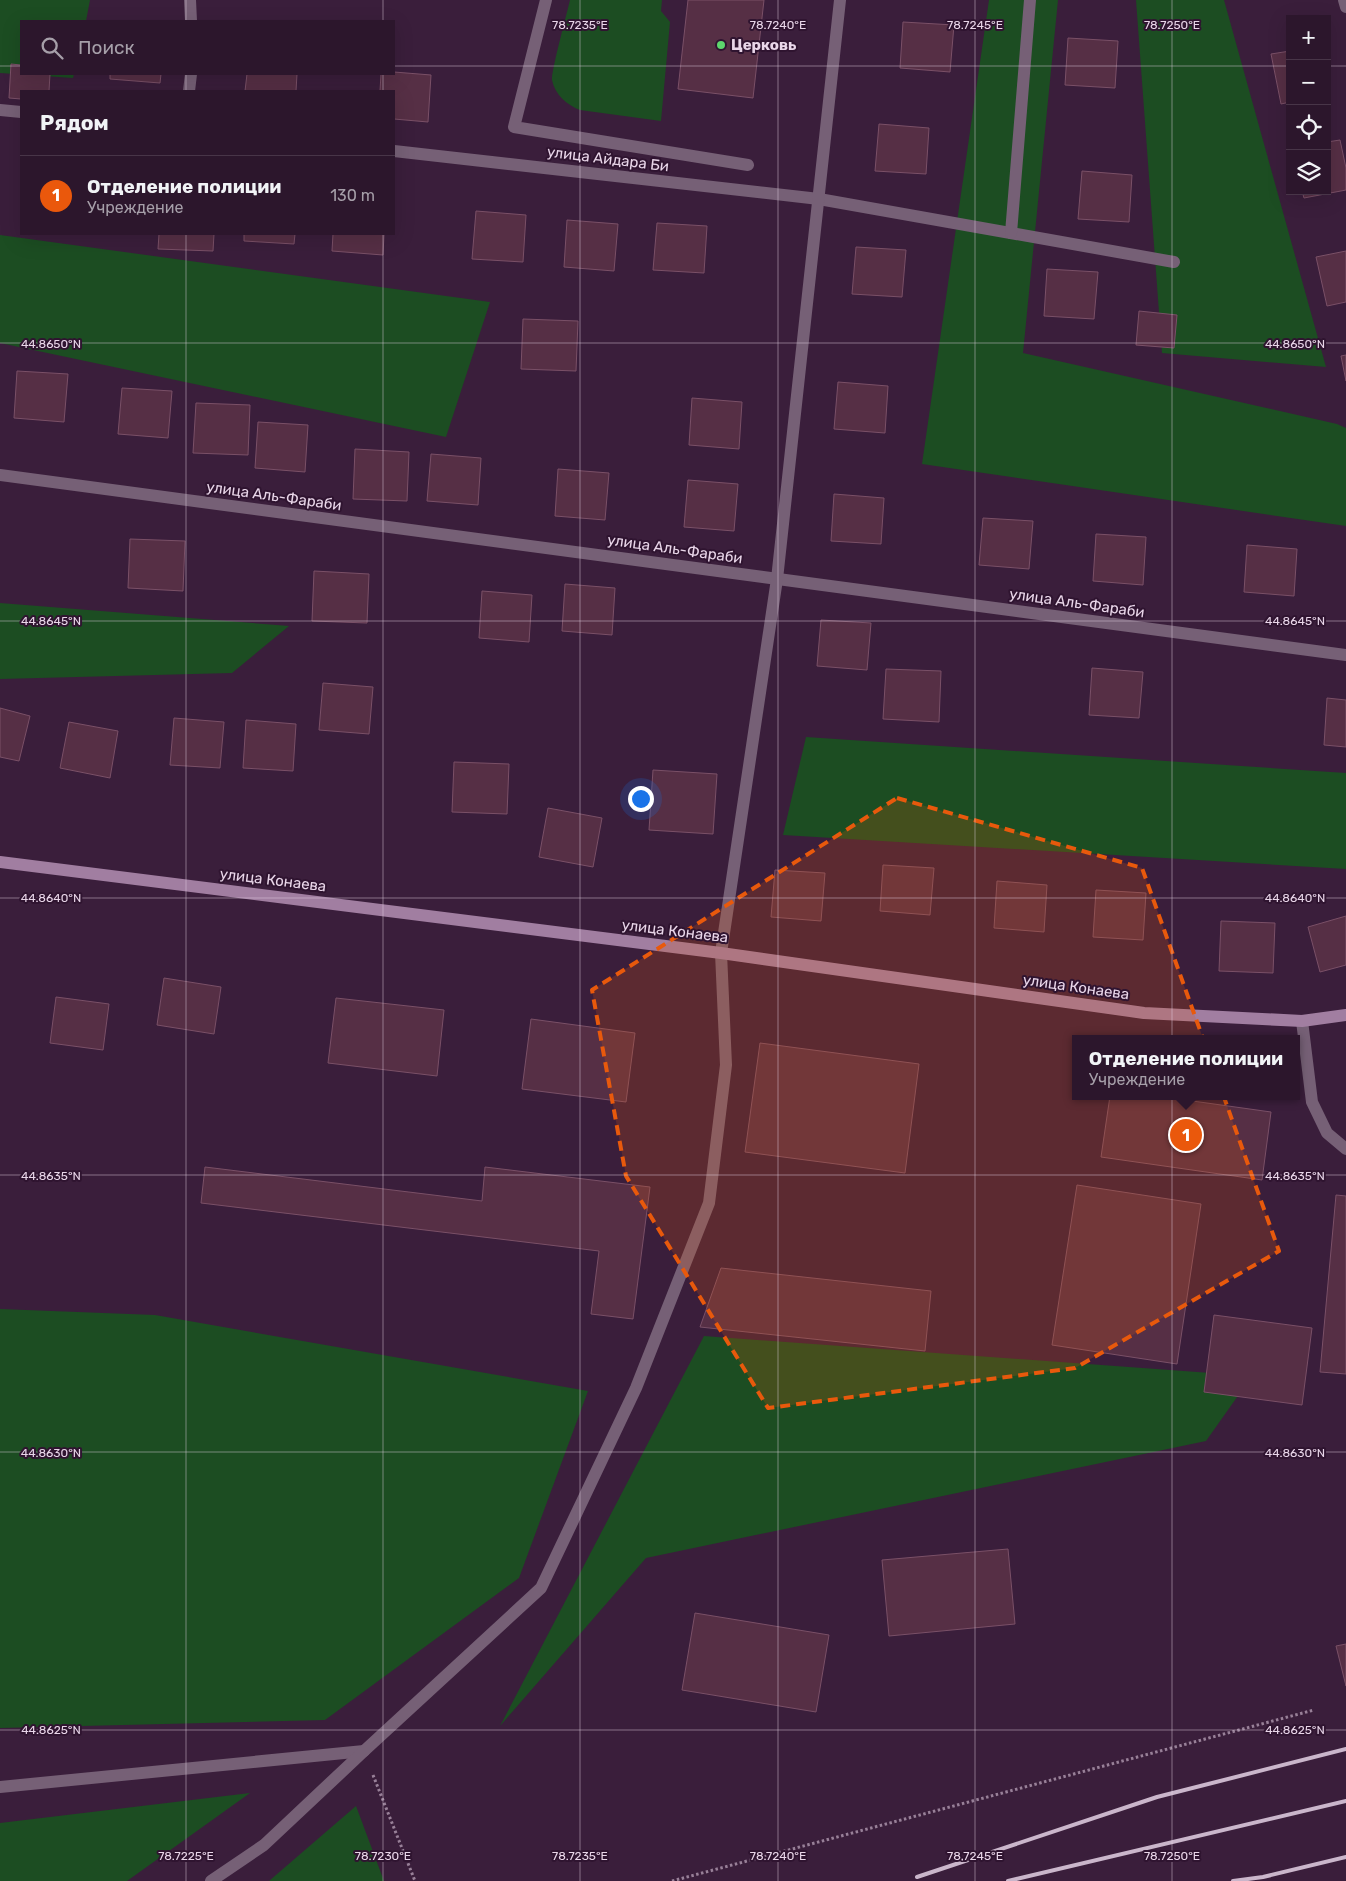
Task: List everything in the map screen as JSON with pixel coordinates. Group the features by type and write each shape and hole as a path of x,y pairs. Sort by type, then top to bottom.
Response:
{"main road":[{"name":"улица Конаева","path":"0,862 721,953 1144,1013 1302,1021 1346,1015"}],"street":[{"path":"190,0 191,20"},
{"path":"546,0 514,127 748,165"},
{"path":"211,1881 264,1845 541,1588 636,1388 709,1203 726,1065 721,953 777,579 820,199 840,0"},
{"path":"1011,233 1030,0"},
{"path":"1344,0 1346,7"},
{"path":"189,90 191,75"},
{"path":"0,110 20,112"},
{"name":"улица Айдара Би","path":"395,151 820,199 1174,262"},
{"name":"улица Аль-Фараби","path":"0,476 1346,655"},
{"path":"1302,1021 1312,1102 1327,1133 1346,1149"},
{"path":"0,1787 364,1751"}],"path":[{"path":"672,1881 1314,1710"},
{"path":"364,1751 415,1881"}],"highlighted area":[{"path":"897,798 1142,868 1279,1251 1075,1368 768,1408 626,1176 592,990"}],"green space":[{"path":"0,0 90,0 86,20 20,20 20,74 0,73"},
{"path":"570,0 662,0 661,11 670,22 661,121 580,110 566,102 559,95 552,80 552,75"},
{"path":"989,0 1058,0 1023,353 1337,424 1346,428 1346,526 922,464"},
{"path":"1136,0 1224,0 1326,367 1162,353"},
{"path":"29,75 74,75 73,78"},
{"path":"0,235 490,302 446,437 0,343"},
{"path":"0,603 289,626 232,673 0,679"},
{"path":"806,737 1346,773 1346,869 783,835"},
{"path":"0,1309 155,1315 588,1391 519,1578 325,1720 0,1728"},
{"path":"704,1336 1252,1376 1206,1441 646,1558 500,1726"},
{"path":"250,1793 127,1881 0,1881 0,1823"},
{"path":"356,1806 384,1881 269,1881"}],"building":[{"name":"Церковь","path":"688,0 764,0 753,98 678,89"},
{"path":"903,22 954,25 950,72 900,68"},
{"path":"1068,38 1118,41 1115,88 1065,85"},
{"path":"1286,52 1286,103 1281,104 1271,54"},
{"path":"11,64 20,65 20,75 50,75 49,90 20,90 20,99 9,98"},
{"path":"395,72 431,75 428,122 395,119 395,90 380,90 381,75 395,75"},
{"path":"110,75 161,75 160,83 110,79"},
{"path":"247,75 297,75 296,90 245,90"},
{"path":"879,124 929,128 926,174 875,171"},
{"path":"1340,140 1346,168 1346,190 1331,193 1331,150 1331,141"},
{"path":"1082,171 1132,175 1129,222 1078,219"},
{"path":"1303,195 1320,195 1304,198"},
{"path":"476,211 526,215 523,262 472,259"},
{"path":"567,220 618,224 614,271 564,267"},
{"path":"657,223 707,226 704,273 653,270"},
{"path":"159,235 214,235 213,251 158,249"},
{"path":"244,235 295,235 294,244 244,241"},
{"path":"333,235 384,235 383,255 332,251"},
{"path":"856,247 906,250 902,297 852,294"},
{"path":"1346,251 1346,302 1327,306 1316,257"},
{"path":"1047,269 1098,272 1094,319 1044,316"},
{"path":"1139,311 1177,315 1174,348 1136,345"},
{"path":"523,319 578,321 576,371 521,369"},
{"path":"1346,355 1346,381 1341,356"},
{"path":"17,371 68,374 64,422 14,418"},
{"path":"838,382 888,386 885,433 834,429"},
{"path":"122,388 172,391 168,438 118,434"},
{"path":"692,398 742,402 739,449 689,445"},
{"path":"196,403 250,405 248,455 193,453"},
{"path":"258,422 308,425 305,472 255,468"},
{"path":"355,449 409,452 407,501 353,499"},
{"path":"431,454 481,458 478,505 427,501"},
{"path":"558,469 609,473 605,520 555,516"},
{"path":"688,480 738,484 734,531 684,527"},
{"path":"834,494 884,498 881,544 831,541"},
{"path":"983,518 1033,521 1029,569 979,565"},
{"path":"1096,534 1146,537 1143,585 1093,581"},
{"path":"130,539 185,541 183,591 128,588"},
{"path":"1247,545 1297,549 1294,596 1244,592"},
{"path":"314,571 369,574 367,623 312,621"},
{"path":"565,584 615,588 612,635 562,631"},
{"path":"482,591 532,595 529,642 479,638"},
{"path":"821,620 871,623 867,670 817,666"},
{"path":"1092,668 1143,672 1139,718 1089,715"},
{"path":"886,669 941,671 939,722 883,719"},
{"path":"323,683 373,687 369,734 319,730"},
{"path":"1327,698 1346,700 1346,747 1324,745"},
{"path":"0,708 30,716 19,761 0,757"},
{"path":"174,718 224,722 220,768 170,765"},
{"path":"246,720 296,724 293,771 243,768"},
{"path":"69,722 118,731 110,778 60,768"},
{"path":"454,762 509,764 507,814 452,812"},
{"path":"653,770 717,774 713,834 649,830"},
{"path":"548,808 602,818 593,867 539,857"},
{"path":"883,865 934,868 930,915 880,911"},
{"path":"775,870 825,873 821,921 771,917"},
{"path":"997,881 1047,885 1044,932 994,928"},
{"path":"1096,890 1146,893 1143,940 1093,937"},
{"path":"1346,916 1346,965 1320,972 1308,927"},
{"path":"1221,921 1275,923 1273,973 1219,971"},
{"path":"164,978 221,987 214,1034 157,1025"},
{"path":"56,997 109,1004 103,1050 50,1043"},
{"path":"336,998 444,1010 437,1076 328,1063"},
{"path":"531,1019 635,1033 626,1102 522,1089"},
{"path":"760,1043 919,1064 905,1173 745,1152"},
{"path":"1109,1100 1186,1100 1271,1112 1262,1180 1101,1157"},
{"path":"205,1167 482,1201 485,1167 650,1187 633,1319 591,1314 599,1251 201,1203"},
{"path":"1077,1185 1201,1204 1177,1364 1052,1345"},
{"path":"1336,1195 1346,1196 1346,1374 1320,1372"},
{"path":"721,1268 931,1291 925,1351 700,1327"},
{"path":"1214,1315 1312,1328 1302,1405 1204,1392"},
{"path":"1008,1549 1015,1624 889,1636 882,1560"},
{"path":"695,1613 829,1635 816,1712 682,1690"},
{"path":"1346,1644 1346,1686 1336,1646"}],"railway":[{"path":"917,1877 1157,1797 1346,1749"},
{"path":"1008,1881 1346,1801"},
{"path":"1233,1881 1263,1877 1346,1857"}],"place":[{"name":"Церковь","path":"721,45"},
{"name":"Отделение полиции","path":"1186,1135"}]}
